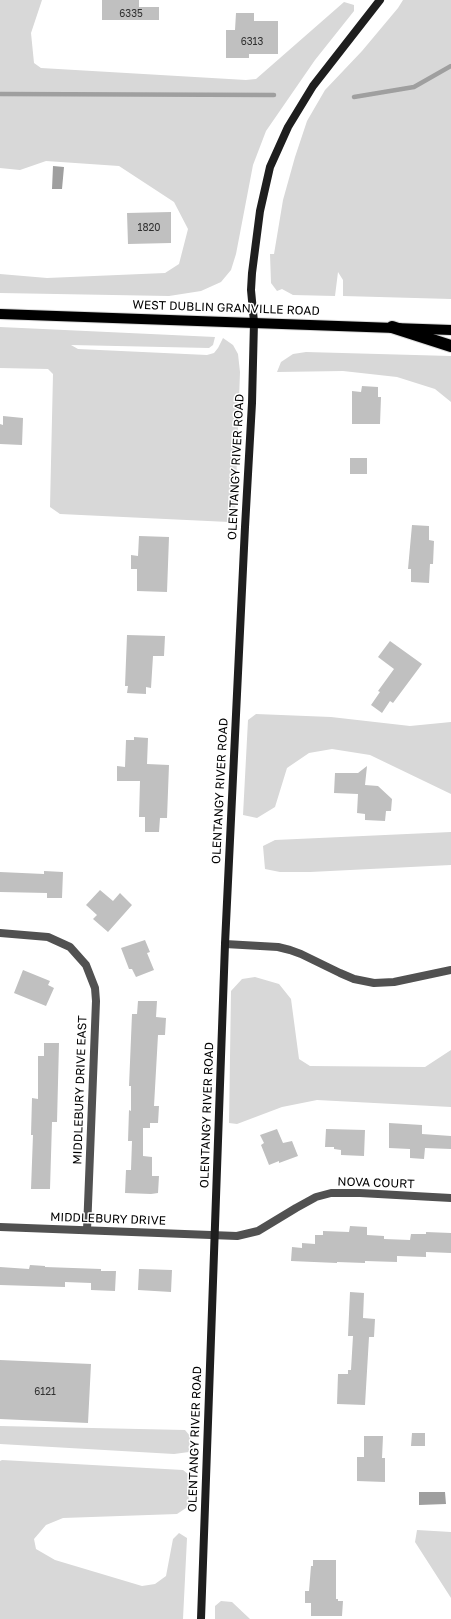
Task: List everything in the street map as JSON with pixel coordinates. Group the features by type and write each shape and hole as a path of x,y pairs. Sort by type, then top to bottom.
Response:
{"highway":[{"path":"392,328 451,346"}],"main road":[{"name":"OLENTANGY RIVER ROAD","path":"201,1619 225,944 252,403 254,322 251,290 252,273 260,211 270,168 288,127 313,86 378,1"},
{"name":"WEST DUBLIN GRANVILLE ROAD","path":"0,314 451,330"}],"street":[{"name":"MIDDLEBURY DRIVE EAST","path":"0,934 48,937 70,947 92,977 96,1001 87,1230"},
{"path":"225,944 278,947 290,950 354,979 374,983 394,982 451,970"},
{"name":"NOVA COURT","path":"215,1235 237,1236 258,1231 289,1211 316,1197 332,1193 451,1198"},
{"name":"MIDDLEBURY DRIVE","path":"0,1227 215,1235"}],"shaded area":[{"path":"0,0 42,0 31,33 34,63 41,68 246,80 256,79 344,2 354,5 354,11 315,60 266,131 253,165 236,254 231,270 221,282 201,291 169,296 0,293 0,274 47,278 165,273 179,264 188,229 174,202 119,166 46,161 20,170 0,168"},
{"path":"403,0 451,0 451,299 343,296 343,280 338,272 335,296 293,295 282,289 277,291 271,283 270,254 274,254 283,200 307,121 325,90 362,51"},
{"path":"53,166 64,167 62,189 52,189"},
{"path":"0,327 215,337 213,345 209,348 71,345 78,349 207,355 214,353 223,338 233,345 238,354 240,372 235,516 229,522 60,514 50,507 53,374 48,369 0,368"},
{"path":"306,352 451,356 451,402 435,389 397,377 343,371 277,372 281,362 293,354"},
{"path":"256,714 331,717 410,726 451,722 451,794 370,755 332,749 309,753 287,768 275,807 257,818 243,815 248,720"},
{"path":"451,832 451,865 310,872 280,872 265,869 263,846 275,840"},
{"path":"255,977 279,984 291,999 299,1059 310,1066 425,1067 451,1050 451,1107 317,1100 282,1107 237,1124 229,1123 231,991 242,979"},
{"path":"0,1426 185,1430 190,1436 189,1452 174,1454 0,1444"},
{"path":"0,1461 183,1470 188,1474 189,1506 177,1514 63,1518 46,1525 34,1539 36,1549 55,1560 142,1586 155,1584 166,1576 173,1539 179,1533 187,1538 183,1619 0,1619"},
{"path":"419,1492 445,1492 446,1504 419,1505"},
{"path":"417,1530 451,1532 451,1598 415,1542"},
{"path":"221,1601 232,1602 250,1619 215,1619 215,1606"}],"building":[{"path":"102,0 139,0 139,7 159,7 159,20 102,20"},
{"path":"236,13 254,13 254,21 278,21 278,54 249,54 249,58 226,58 226,30 235,30"},
{"path":"171,212 171,243 128,244 127,213"},
{"path":"362,386 378,387 378,397 381,397 380,424 352,424 352,391 361,392"},
{"path":"3,416 23,418 22,445 0,444 0,424 3,425"},
{"path":"350,458 367,458 367,474 350,474"},
{"path":"412,525 429,526 429,540 434,541 433,564 430,564 429,583 411,582 411,569 408,569"},
{"path":"139,536 169,537 167,592 137,591 137,569 131,569 131,555 138,556"},
{"path":"127,635 165,636 164,656 153,656 151,688 146,687 146,694 127,693 128,686 125,686"},
{"path":"390,641 422,664 393,703 390,701 382,713 371,705 380,692 378,691 394,669 378,657"},
{"path":"134,737 148,738 147,764 169,765 167,818 160,818 159,832 145,832 145,817 139,817 140,781 117,781 117,766 125,767 126,740 134,740"},
{"path":"367,766 365,785 378,786 392,799 391,811 386,811 385,821 365,820 365,814 357,813 358,794 334,793 335,773 358,773"},
{"path":"44,871 63,872 62,898 47,898 47,893 0,892 0,872 44,874"},
{"path":"100,890 113,901 120,893 132,905 108,932 93,919 97,915 86,905"},
{"path":"145,940 150,952 147,953 154,970 136,977 132,969 129,969 121,948"},
{"path":"23,970 50,981 48,985 54,988 46,1006 14,993"},
{"path":"138,1001 157,1001 156,1017 166,1018 165,1035 158,1035 154,1106 159,1106 158,1123 150,1123 150,1128 143,1128 143,1156 152,1157 152,1176 159,1176 158,1193 151,1194 125,1193 126,1170 131,1170 132,1141 128,1141 129,1110 131,1111 131,1086 129,1086 132,1014 137,1014"},
{"path":"44,1043 59,1043 57,1122 52,1122 50,1189 31,1189 33,1135 31,1135 32,1098 38,1099 38,1056 44,1056"},
{"path":"389,1123 422,1125 422,1134 451,1136 451,1149 425,1148 424,1159 410,1158 410,1149 389,1148"},
{"path":"277,1129 283,1143 292,1141 298,1156 269,1165 261,1145 264,1143 260,1135"},
{"path":"326,1129 365,1130 364,1156 341,1155 341,1150 334,1149 334,1147 325,1147"},
{"path":"350,1226 367,1227 367,1235 384,1236 384,1239 410,1240 411,1234 426,1234 426,1232 451,1233 451,1253 426,1252 426,1257 397,1256 397,1262 365,1261 365,1263 337,1263 291,1261 292,1247 302,1248 302,1243 315,1244 315,1235 323,1235 323,1231 349,1232"},
{"path":"30,1265 116,1271 115,1291 91,1290 91,1283 65,1282 65,1287 0,1285 0,1267 29,1269"},
{"path":"139,1269 172,1270 171,1292 138,1290"},
{"path":"350,1292 364,1293 363,1318 375,1319 374,1337 369,1337 365,1405 337,1404 338,1374 348,1374 348,1370 351,1370 353,1336 348,1336"},
{"path":"0,1360 91,1364 88,1423 0,1419"},
{"path":"412,1433 425,1433 425,1446 411,1446"},
{"path":"364,1436 383,1436 382,1458 385,1458 385,1482 357,1481 357,1457 364,1457"},
{"path":"313,1560 336,1560 336,1599 338,1599 338,1601 343,1601 342,1616 311,1616 311,1603 305,1603 305,1591 309,1591 311,1566 313,1566"}],"waterway":[{"path":"354,97 414,87 451,66"},
{"path":"0,94 274,95"}]}
